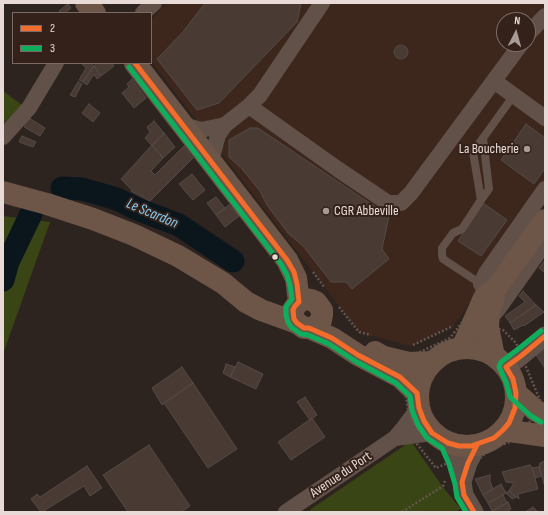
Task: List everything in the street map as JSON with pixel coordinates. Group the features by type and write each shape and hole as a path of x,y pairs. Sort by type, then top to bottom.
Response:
{"main road":[{"path":"136,64 287,260 312,308 365,348 384,356 407,362 432,362"},
{"path":"3,192 51,200 100,212 147,228 200,255 259,297 270,302 312,308"},
{"path":"462,348 476,324 489,312 488,290 545,220"},
{"path":"407,362 424,421 442,452 494,438 509,423 515,408 516,393 507,360 476,324"},
{"path":"418,400 420,381 425,370 437,357 444,353 462,348 470,348 483,350 507,360"},
{"path":"516,393 540,413"},
{"path":"503,430 535,434"}],"street":[{"path":"144,12 154,3"},
{"path":"211,161 218,135 225,125 260,95 322,3"},
{"path":"536,26 545,16"},
{"path":"249,106 388,203 401,203 411,193 514,52"},
{"path":"3,138 29,108 55,64"},
{"path":"494,81 545,118"},
{"path":"183,126 201,130 225,125"},
{"path":"488,290 486,274 545,189"},
{"path":"476,324 499,308 545,243"},
{"path":"507,360 545,336"},
{"path":"442,452 474,512"},
{"name":"Avenue du Port","path":"286,512 442,452"}],"lane":[{"path":"488,290 443,259 442,248 453,233 462,229 489,189 483,138 514,96"}],"path":[{"path":"311,270 312,308 359,332 374,336"},
{"path":"507,360 516,343 503,330 464,320 450,338 410,355 407,362 406,396 408,410 401,421 442,452 448,463 436,468 418,444 442,452 475,465 482,456 496,447 535,434 540,413 540,400 507,360"},
{"path":"407,362 476,324"},
{"path":"402,512 442,486 442,452"}],"shaded area":[{"path":"166,3 545,3 545,194 454,325 411,346 359,332 152,62 152,19"}],"green space":[{"path":"3,91 22,105 3,124"},
{"path":"3,216 50,222 3,354"},
{"path":"411,441 442,486 461,509 455,512 309,512 311,509"}],"building":[{"path":"205,3 301,3 297,22 219,103 197,110 157,59 183,32"},
{"path":"68,4 71,8 66,12 59,11"},
{"path":"398,45 404,45 408,49 408,55 404,59 398,59 394,55 394,49"},
{"path":"82,64 92,64 94,66 83,82 79,80 86,68"},
{"path":"96,64 113,64 114,66 101,76 94,66"},
{"path":"94,66 101,76 97,79 94,74 87,85 83,82"},
{"path":"132,79 146,98 134,108 122,93 129,87 127,84"},
{"path":"78,82 82,84 75,97 70,95"},
{"path":"89,104 100,113 93,122 82,113"},
{"path":"29,118 45,128 40,136 24,127"},
{"path":"154,121 164,133 152,146 145,138 150,132 147,127"},
{"name":"La Boucherie","path":"526,124 545,138 545,168 534,184 501,160"},
{"name":"CGR Abbeville","path":"250,128 258,128 389,216 382,249 389,259 352,289 346,282 331,282 304,247 288,233 267,205 260,191 242,169 229,157 229,140"},
{"path":"164,133 175,147 163,158 152,145"},
{"path":"22,136 36,142 33,147 19,142"},
{"path":"152,145 163,158 151,171 155,175 184,146 193,158 150,201 131,191 132,190 121,179"},
{"path":"192,174 205,190 193,200 179,184"},
{"path":"216,197 225,208 216,215 207,203"},
{"path":"483,203 507,220 481,256 458,241"},
{"path":"229,205 239,216 225,227 216,215"},
{"path":"545,260 545,273 539,268"},
{"path":"523,291 536,305 510,323 505,316 525,302 519,296"},
{"path":"536,305 544,312 524,326 523,325 514,330 510,323"},
{"path":"545,349 545,368 536,355"},
{"path":"238,362 263,374 256,389 230,377"},
{"path":"226,364 235,367 230,377 223,373"},
{"path":"182,367 193,383 162,405 152,388"},
{"path":"193,383 237,449 208,468 164,403"},
{"path":"305,397 317,415 310,420 297,402"},
{"path":"312,418 325,437 291,460 278,442"},
{"path":"149,445 190,506 181,512 128,512 103,475"},
{"path":"545,461 545,487 539,467 540,463"},
{"path":"530,465 538,489 518,494 519,499 509,491 514,483 506,482 502,472"},
{"path":"87,466 102,488 90,496 84,486 41,512 31,499 37,494 40,497"},
{"path":"539,467 542,476 535,478 532,468"},
{"path":"490,475 490,481 493,489 483,495 475,479"},
{"path":"501,484 506,493 488,503 483,495"},
{"path":"509,491 516,497 512,499 506,493"},
{"path":"503,495 507,503 492,511 488,503"},
{"path":"508,502 511,509 506,512 492,512 492,511"},
{"path":"533,507 537,511 525,512"}],"waterway":[{"name":"Le Scardon","path":"62,188 82,189 117,199 137,209 179,225 233,261"},
{"name":"Le Scardon","path":"3,280 8,262 31,214"}],"transit line":[{"name":"2","path":"136,64 287,260 294,272 297,284 299,302 293,310 294,319 297,323 304,328 309,328 332,338 358,355 400,377 417,393 419,408 424,421 432,433 448,443 459,446 471,446 494,438 509,423 515,408 516,393 513,379 506,367 545,336"},
{"name":"3","path":"129,67 281,264 290,285 292,299 286,307 286,315 291,327 301,334 308,335 329,344 355,361 396,383 410,396 412,410 418,425 427,438 442,448 449,464 457,497 466,512"},
{"name":"3","path":"541,331 501,362 499,367 506,382 510,397 531,416 541,422"},
{"name":"2","path":"474,512 464,495 462,482 468,463 477,445"}],"place":[{"name":"La Boucherie","path":"527,149"},
{"name":"CGR Abbeville","path":"326,211"}]}
